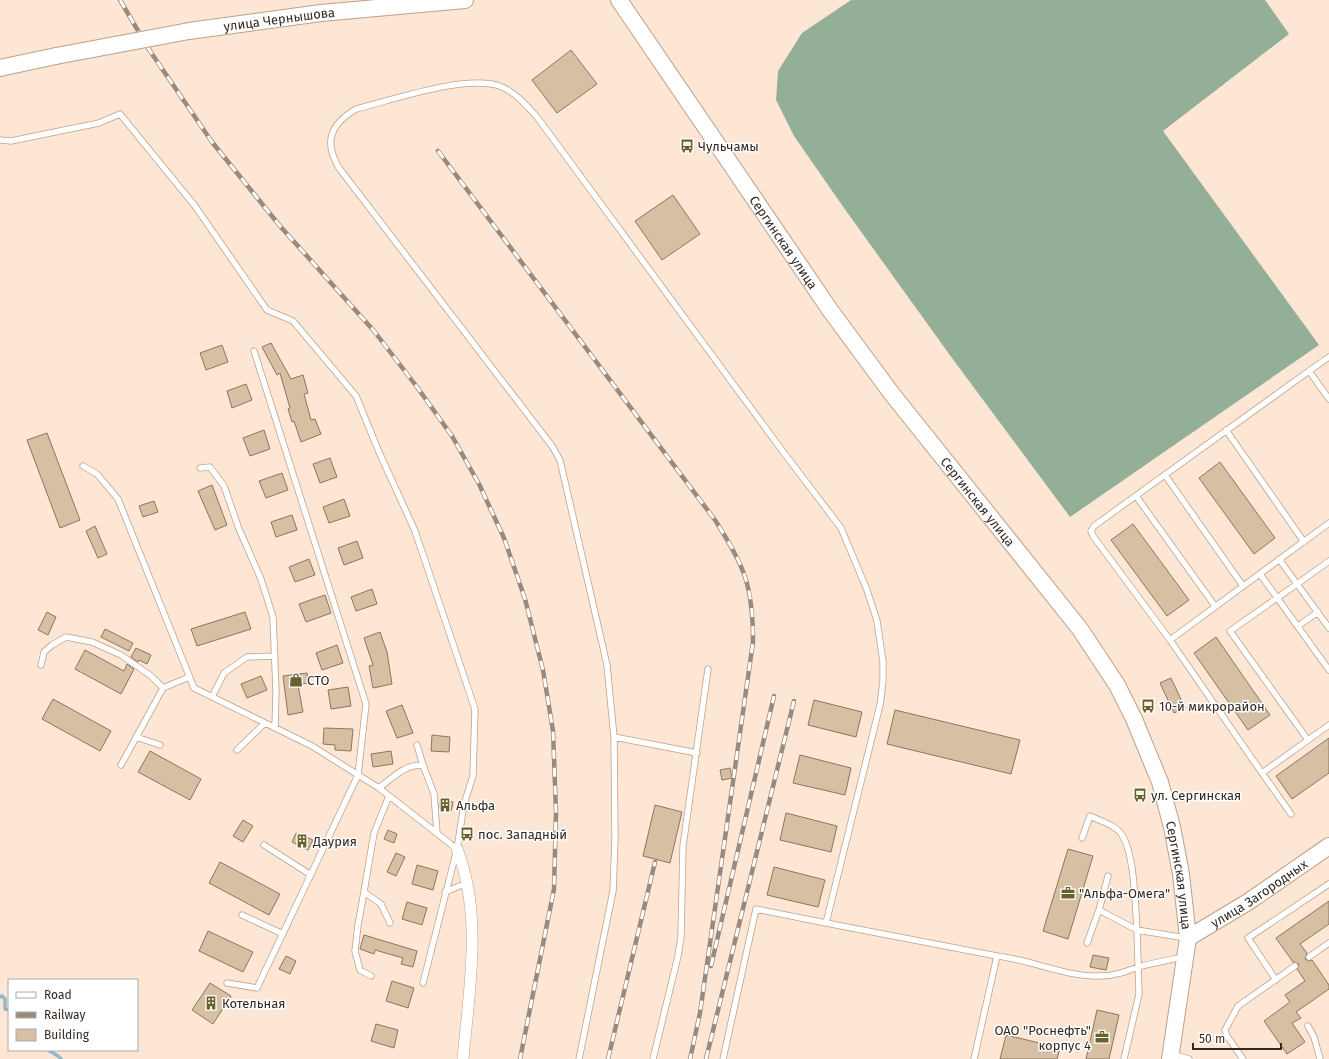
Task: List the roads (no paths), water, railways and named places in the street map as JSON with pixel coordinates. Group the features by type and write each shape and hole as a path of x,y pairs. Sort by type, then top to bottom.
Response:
{"main road":[{"name":"улица Чернышова","path":"0,68 189,31 321,13 465,0"},
{"name":"Сергинская улица","path":"619,0 830,310 892,394 1080,629 1117,685 1151,758 1166,802 1181,874 1188,938 1171,1056"},
{"name":"улица Загородных","path":"1188,938 1248,902 1329,846"}],"street":[{"path":"457,849 467,882 473,934 463,1059"}],"lane":[{"path":"579,1059 612,891 615,839 614,737 607,665 560,460 552,446 333,158 330,147 336,124 343,117 356,109 450,85 467,83 486,83 503,88 520,99 537,117 784,453 841,528 867,590 877,621 883,662 883,681 880,704 826,923"},
{"path":"0,140 11,141 99,123 120,114 195,206 267,310 293,321 356,396 379,452 415,531 475,709 473,776 464,804 457,849 423,983"},
{"path":"227,983 257,988 358,775 366,704 254,351"},
{"path":"1291,814 1170,640 1093,536 1092,531 1094,526 1329,357"},
{"path":"1309,371 1329,399"},
{"path":"1226,430 1304,542"},
{"path":"83,466 97,474 118,499 194,688 312,746 379,788 457,849"},
{"path":"200,468 210,467 224,486 273,617 276,691 275,728"},
{"path":"1164,476 1243,586"},
{"path":"1136,496 1215,606"},
{"path":"1170,640 1329,523"},
{"path":"1279,560 1329,628"},
{"path":"1308,740 1230,631 1329,561"},
{"path":"1260,574 1329,670"},
{"path":"1298,626 1318,612"},
{"path":"41,665 44,652 52,645 66,637 92,642 121,655 151,676 163,688"},
{"path":"212,697 224,673 246,657 275,656"},
{"path":"653,1059 679,950 683,846 708,669"},
{"path":"121,765 163,688 189,677"},
{"path":"237,750 265,723"},
{"path":"1262,773 1329,725"},
{"path":"136,737 160,745"},
{"path":"614,737 697,754"},
{"path":"417,745 434,794 437,833"},
{"path":"379,788 398,772 412,765 423,765"},
{"path":"371,976 360,970 355,951 374,833 389,796"},
{"path":"1082,838 1090,816 1110,824 1122,834 1128,850 1134,889 1139,994 1124,1059"},
{"path":"264,846 311,875"},
{"path":"1087,943 1099,910 1108,876"},
{"path":"445,892 467,882"},
{"path":"1276,980 1248,938 1329,884"},
{"path":"364,892 381,904 390,923"},
{"path":"723,1059 756,909 997,956 1018,958 1053,969 1099,976 1119,975 1138,967 1186,956"},
{"path":"1099,910 1137,930 1188,938"},
{"path":"242,915 283,934"},
{"path":"1309,957 1329,943"},
{"path":"974,1059 997,956"},
{"path":"1243,1059 1227,1036 1225,1030 1238,1006 1295,966"},
{"path":"1308,1026 1318,1047 1317,1058"},
{"path":"1171,1056 1189,1059"}],"waterway":[{"path":"0,997 2,996 5,999 5,1009 8,1010"},
{"path":"50,1051 61,1059"}],"railway":[{"path":"120,0 150,51 212,142 280,226 374,331 452,436 479,484 504,538 525,599 543,670 553,731 556,812 554,889 520,1059"},
{"path":"438,151 715,520 734,551 749,591 753,623 753,642 700,1013 690,1059"},
{"path":"711,966 774,696"},
{"path":"706,1059 794,701"},
{"path":"608,1059 655,862"}],"place":[{"name":"Чульчамы","path":"687,146"},
{"name":"СТО","path":"296,680"},
{"name":"10-й микрорайон","path":"1148,706"},
{"name":"ул. Сергинская","path":"1140,795"},
{"name":"Альфа","path":"445,805"},
{"name":"пос. Западный","path":"467,834"},
{"name":"Даурия","path":"302,841"},
{"name":"\"Альфа-Омега\"","path":"1068,893"},
{"name":"Котельная","path":"211,1003"},
{"name":"ОАО \"Роснефть\" корпус 4","path":"1102,1037"}]}
